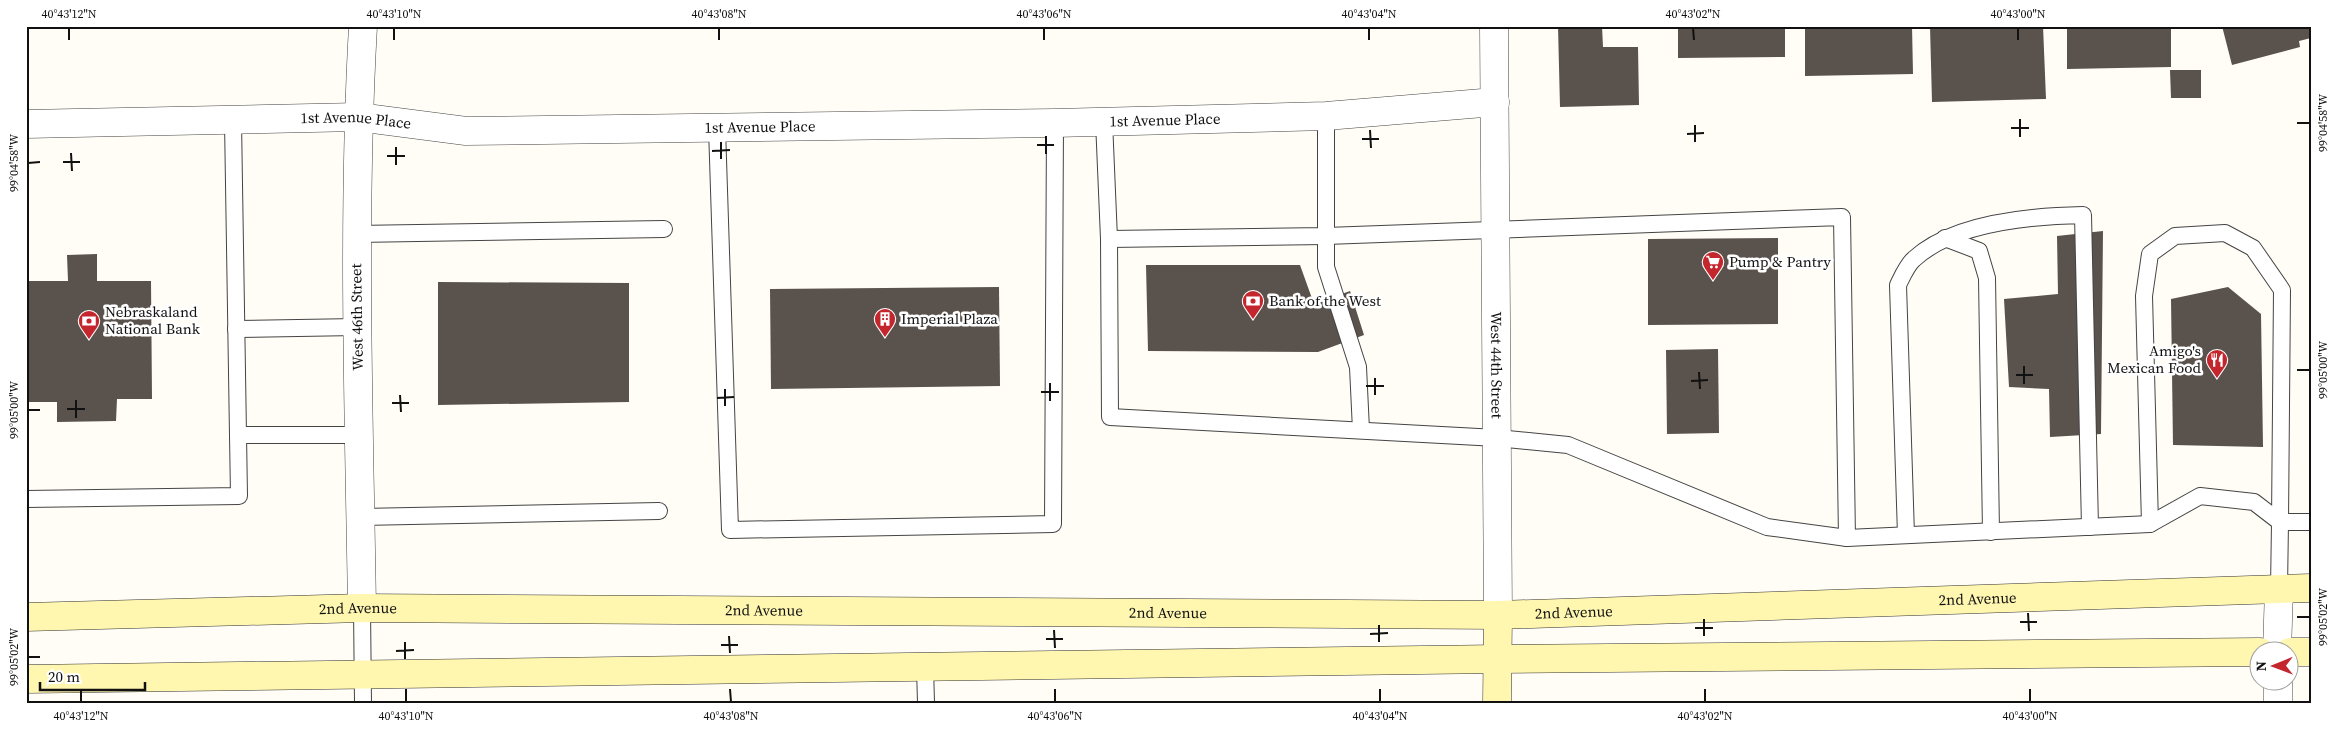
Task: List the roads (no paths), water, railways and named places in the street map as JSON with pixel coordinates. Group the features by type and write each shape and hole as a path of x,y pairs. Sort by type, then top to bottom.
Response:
{"main road":[{"name":"2nd Avenue","path":"26,617 362,608 1498,615 2311,588"},
{"name":"West 44th Street","path":"1497,703 1498,615"},
{"path":"26,679 1498,659 2250,652"}],"street":[{"name":"West 46th Street","path":"362,608 356,234 358,117 363,26"},
{"name":"West 44th Street","path":"1494,26 1498,615"},
{"name":"1st Avenue Place","path":"26,124 358,117 466,131 1056,123 1326,116 1495,102"},
{"path":"2278,642 2279,589"}],"lane":[{"path":"1326,116 1326,267 1358,367 1361,430"},
{"path":"26,485 26,499 239,496 233,121"},
{"path":"1104,121 1109,240 1110,417 1497,438 1568,445 1766,527 1848,538 2150,524 2200,496 2254,502 2280,522 2311,522"},
{"path":"717,128 730,530 1053,524 1056,123"},
{"path":"1906,535 1898,285 1912,260 1944,238 1991,226 2036,218 2083,215 2090,527"},
{"path":"1109,240 1326,236 1842,217 1848,538"},
{"path":"356,234 664,229"},
{"path":"2150,524 2144,296 2150,254 2175,236 2225,233 2253,248 2282,290 2279,589"},
{"path":"1944,238 1979,252 1987,278 1991,532"},
{"path":"236,329 357,327"},
{"path":"238,435 358,435"},
{"path":"361,517 659,511"},
{"path":"362,608 364,703"},
{"path":"925,667 926,703"}],"place":[{"name":"Pump & Pantry","path":"1713,281"},
{"name":"Bank of the West","path":"1253,320"},
{"name":"Imperial Plaza","path":"885,338"},
{"name":"Nebraskaland National Bank","path":"89,340"},
{"name":"Amigo's Mexican Food","path":"2217,379"}]}
